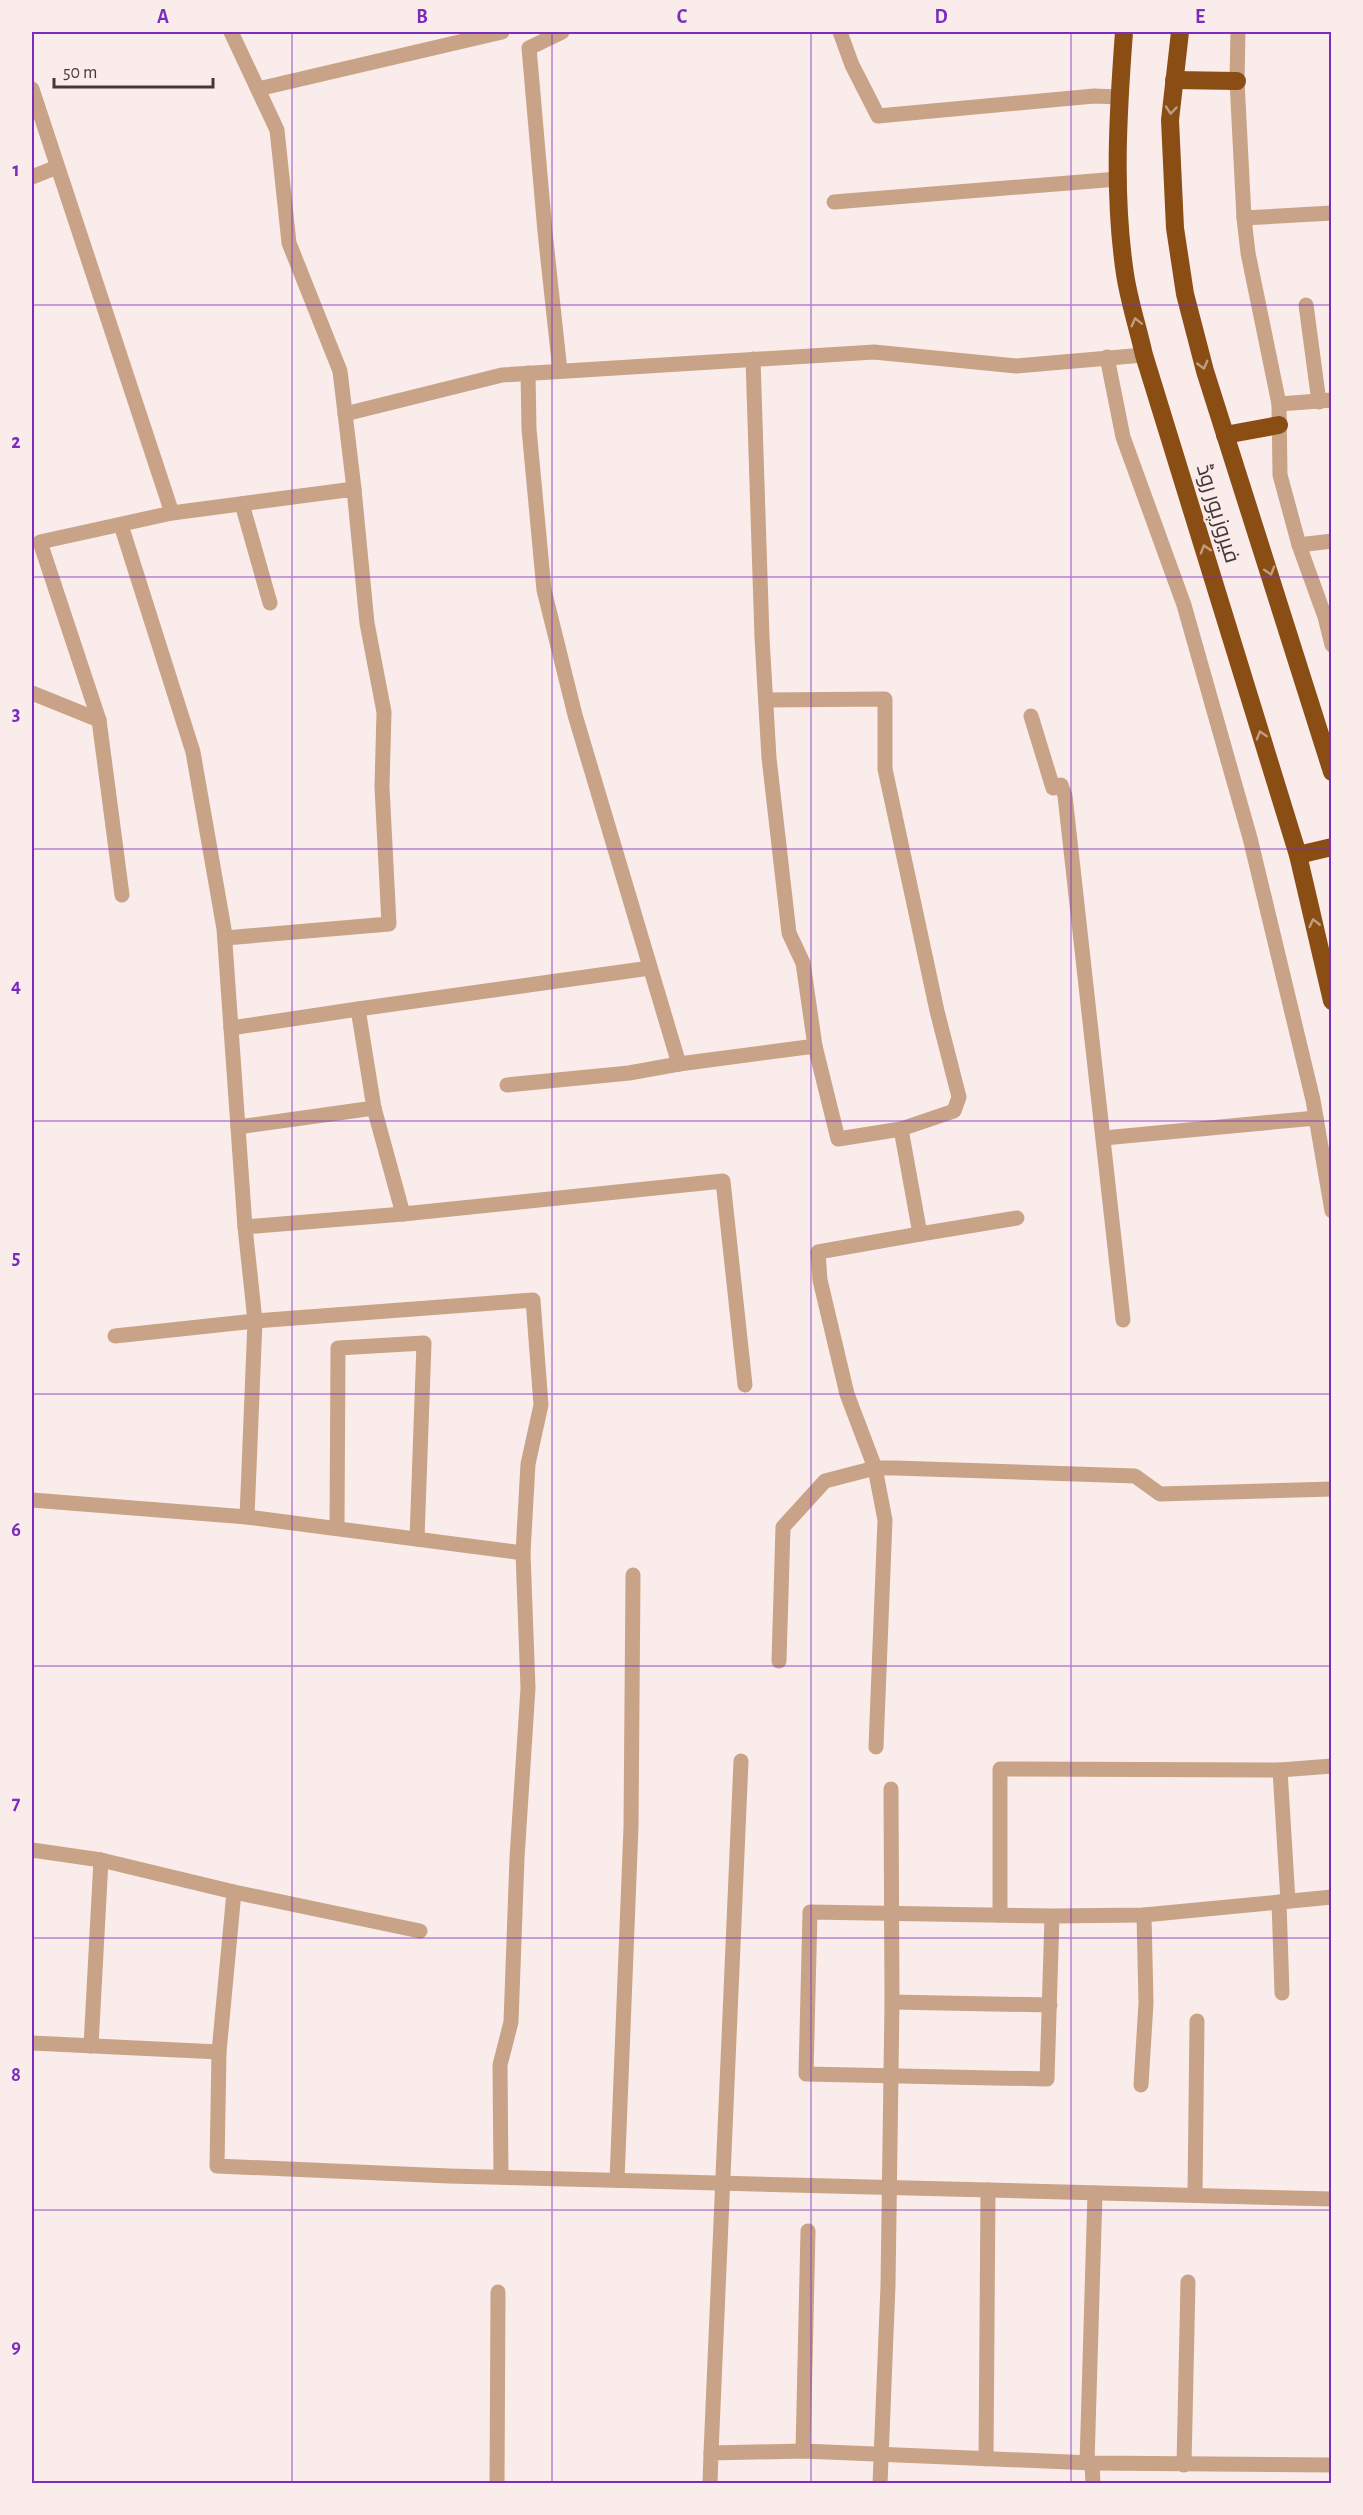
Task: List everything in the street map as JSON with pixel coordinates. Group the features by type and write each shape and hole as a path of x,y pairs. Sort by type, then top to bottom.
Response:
{"highway":[{"name":"فیروزپور روڈ","path":"1124,32 1119,97 1118,179 1125,275 1144,355 1298,855 1332,1001"},
{"name":"فیروزپور روڈ","path":"1180,32 1170,120 1175,228 1185,294 1204,370 1332,772"},
{"path":"1174,80 1237,81"},
{"path":"1225,435 1279,425"},
{"path":"1298,855 1332,847"}],"street":[{"path":"225,938 389,924 382,787 384,712 367,622 354,489 339,371 289,243 277,130 231,32"},
{"path":"258,89 502,32"},
{"path":"560,371 528,48 562,32"},
{"path":"840,32 852,65 878,116 1094,96 1119,97"},
{"path":"1238,32 1237,81 1244,218 1248,253 1279,404 1280,475 1299,545 1325,617 1332,645"},
{"path":"32,89 172,513"},
{"path":"32,177 57,166"},
{"path":"834,202 1118,179"},
{"path":"1244,218 1332,213"},
{"path":"1279,404 1325,401 1306,305"},
{"path":"345,414 502,375 528,373 874,352 1016,366 1144,355"},
{"path":"1107,357 1123,437 1184,605 1250,838 1316,1118 1332,1211"},
{"path":"753,359 766,700 769,758 789,933 803,963 815,1046 838,1139 901,1129 954,1111 959,1097 937,1011 885,769 885,699 766,700"},
{"path":"528,373 528,429 544,590 575,715 679,1064"},
{"path":"122,895 99,720 36,543 172,513 354,489"},
{"path":"242,504 270,603"},
{"path":"121,525 193,752 225,938 245,1227 255,1321 247,1517"},
{"path":"1299,545 1332,541"},
{"path":"32,693 99,720"},
{"path":"1031,716 1053,788 1061,785 1065,796 1123,1320"},
{"path":"231,1028 650,969"},
{"path":"358,1009 374,1107 404,1214"},
{"path":"507,1085 629,1074 679,1064 815,1046"},
{"path":"238,1127 374,1107"},
{"path":"1104,1138 1316,1118"},
{"path":"901,1129 920,1234"},
{"path":"245,1227 404,1214 723,1181 745,1385"},
{"path":"876,1747 885,1520 875,1468 847,1394 820,1280 818,1252 1017,1218"},
{"path":"115,1336 255,1321 533,1300 541,1406 528,1464 523,1553 528,1688 517,1858 511,2022 500,2065 501,2177"},
{"path":"337,1528 338,1348 424,1343 417,1539"},
{"path":"778,1661 783,1527 825,1481 875,1468 1135,1476 1160,1494 1332,1489"},
{"path":"32,1500 247,1517 523,1553"},
{"path":"617,2180 631,1827 633,1575"},
{"path":"710,2484 741,1761"},
{"path":"1000,1915 999,1769 1280,1770 1332,1766"},
{"path":"1280,1770 1284,1902 1282,1993"},
{"path":"880,2484 888,2285 892,2002 891,1789"},
{"path":"32,1850 101,1860 234,1892 420,1931"},
{"path":"91,2046 101,1860"},
{"path":"234,1892 219,2052 217,2166 501,2177 1332,2199"},
{"path":"1052,1916 1047,2079 806,2074 810,1911 1052,1916 1144,1914 1332,1897"},
{"path":"1141,2085 1146,2002 1144,1914"},
{"path":"892,2002 1050,2005"},
{"path":"1195,2195 1197,2021"},
{"path":"32,2043 219,2052"},
{"path":"986,2459 988,2190"},
{"path":"1093,2484 1090,2463 1095,2193"},
{"path":"803,2451 808,2231"},
{"path":"1184,2465 1188,2282"},
{"path":"497,2484 498,2292"},
{"path":"711,2453 803,2451 1090,2463 1332,2465"}]}
